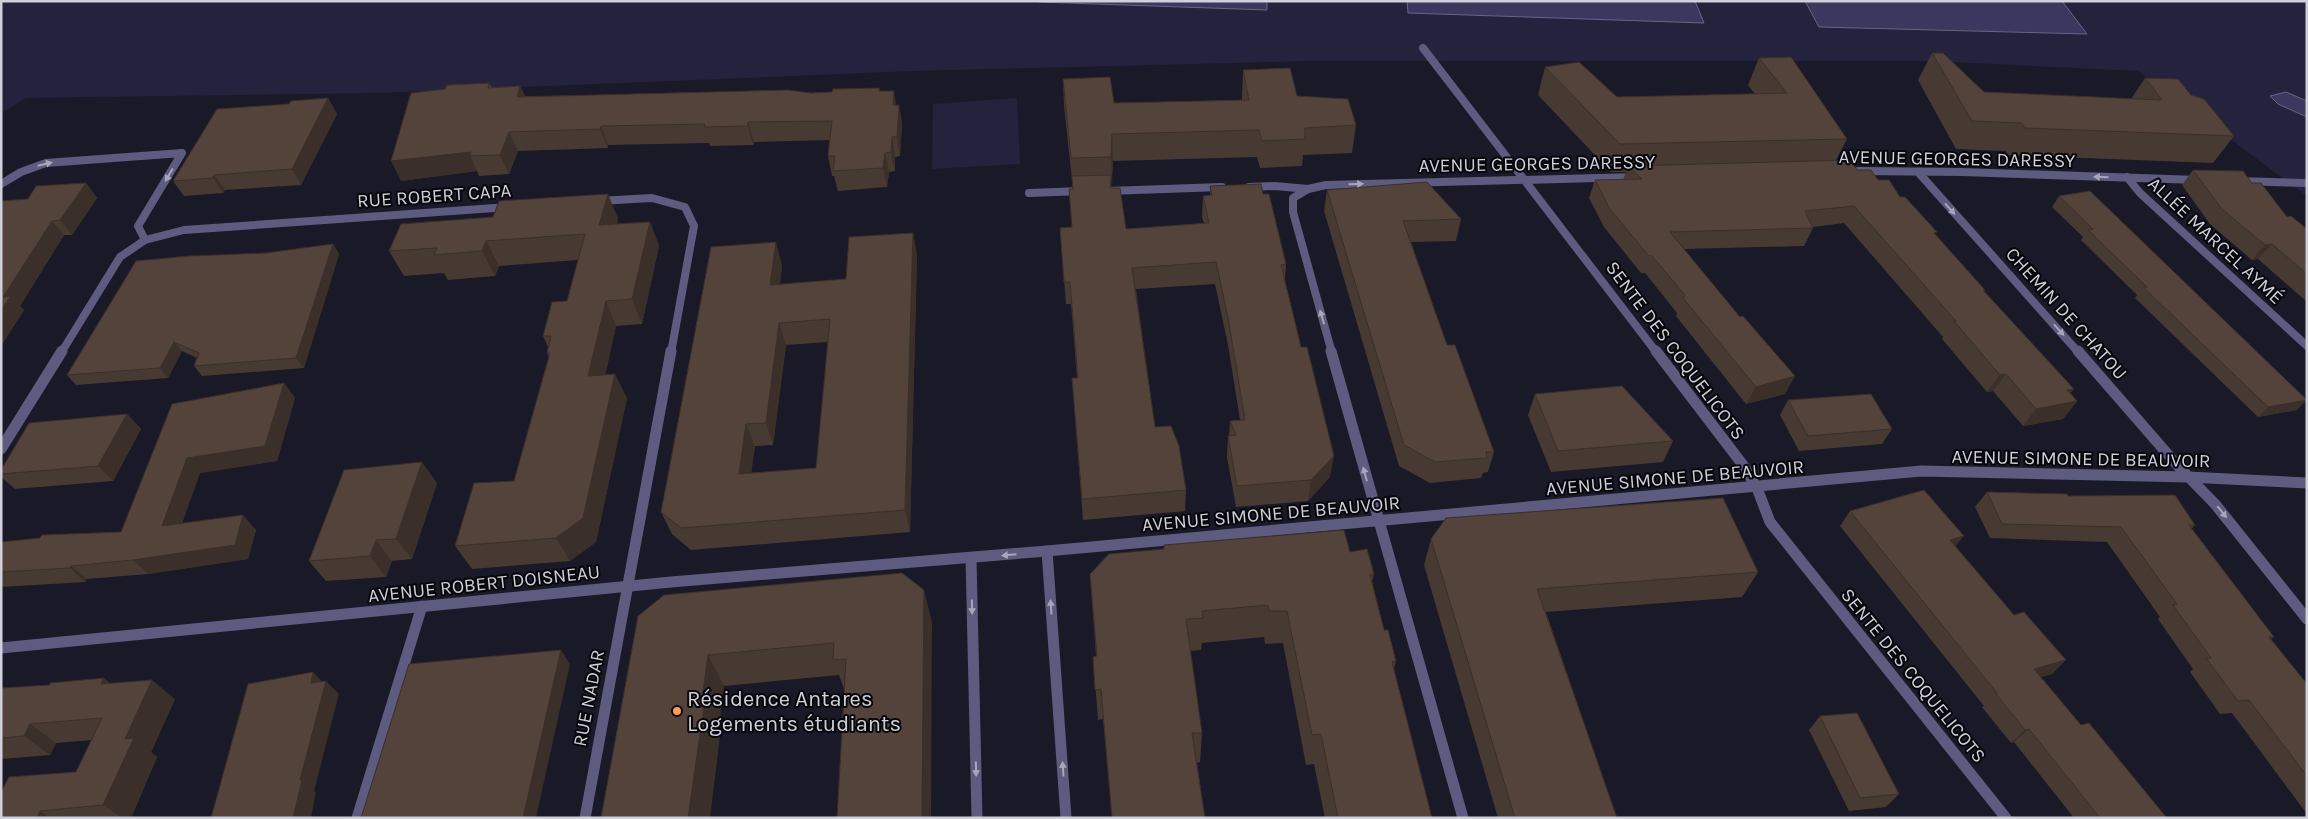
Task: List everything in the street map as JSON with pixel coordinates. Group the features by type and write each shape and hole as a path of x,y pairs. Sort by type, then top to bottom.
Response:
{"street":[{"name":"SENTE DES COQUELICOTS","path":"1423,48 1743,464 1756,488 1770,522 2006,818"},
{"path":"1,184 21,172 46,163 182,154 138,226 145,240"},
{"name":"AVENUE GEORGES DARESSY","path":"1852,172 2207,180"},
{"name":"CHEMIN DE CHATOU","path":"1918,172 2152,434 2188,477 2215,504 2307,619"},
{"name":"AVENUE GEORGES DARESSY","path":"1098,191 1275,186 1308,189 1326,185 1644,176"},
{"name":"ALLÉE MARCEL AYMÉ","path":"2127,178 2140,193 2307,346"},
{"path":"2227,181 2307,183"},
{"path":"1308,189 1293,198 1293,212 1378,521 1463,818"},
{"path":"1029,193 1088,191"},
{"path":"588,201 653,197 671,201 686,207 694,226 629,586"},
{"name":"RUE ROBERT CAPA","path":"1,449 120,257 145,240 184,230 519,206"},
{"name":"AVENUE SIMONE DE BEAUVOIR","path":"971,558 1756,488 1921,471 2188,477 2307,483"},
{"path":"1047,551 1066,818"},
{"path":"971,558 977,818"},
{"name":"AVENUE ROBERT DOISNEAU","path":"1,648 629,586 971,558"},
{"name":"RUE NADAR","path":"585,818 629,586"},
{"path":"356,818 422,606"}],"shaded area":[{"path":"1,1 2307,1 2307,196 2138,71 1929,61 1307,61 914,71 376,93 26,98 1,113"},
{"path":"1267,1 1267,10 1039,2"},
{"path":"1407,1 1695,1 1704,23 1408,13"},
{"path":"1805,1 2062,1 2087,34 1819,27"},
{"path":"2286,92 2307,101 2307,117 2278,104 2270,96"},
{"path":"1017,98 1020,164 932,169 933,104"}],"building":[{"path":"1932,53 1943,53 1984,92 2162,100 2145,78 2178,79 2191,95 2204,99 2234,136 2025,128 2022,123 1972,121"},
{"path":"1791,57 1847,139 1620,144 1545,67 1579,62 1617,97 1787,93 1759,58"},
{"path":"1290,68 1297,96 1348,99 1356,125 1305,128 1305,139 1262,141 1259,130 1112,134 1111,157 1071,158 1063,79 1110,77 1114,103 1249,100 1243,70"},
{"path":"489,83 488,88 520,86 517,97 788,90 811,93 832,92 833,89 879,88 879,91 894,91 893,105 899,105 897,137 892,137 891,152 885,153 883,168 833,171 835,156 828,156 832,121 748,122 748,126 704,127 705,124 601,126 600,129 509,132 500,155 470,156 471,152 391,161 411,93 445,89 447,85"},
{"path":"328,98 292,169 214,175 213,178 173,181 217,109 289,104 291,101"},
{"path":"1850,160 1857,170 1871,170 1878,180 1889,180 1900,197 1905,197 1937,232 1934,233 1985,290 1983,290 2074,389 2067,390 2077,401 2036,409 2006,374 2000,375 1954,321 1956,321 1854,206 1805,211 1813,228 1670,232 1740,317 1743,316 1795,376 1756,387 1683,298 1685,295 1652,256 1648,255 1610,209 1595,180 1642,179 1628,166"},
{"path":"2193,170 2243,171 2252,183 2261,183 2287,217 2291,216 2307,229 2307,274 2272,244 2265,245 2222,209"},
{"path":"1111,175 1110,188 1120,188 1126,229 1209,223 1203,196 1212,195 1210,186 1261,184 1263,194 1269,194 1286,264 1281,265 1301,347 1307,347 1334,456 1311,480 1237,486 1228,436 1236,435 1230,421 1245,420 1229,323 1216,262 1132,268 1155,427 1171,426 1179,446 1186,490 1082,499 1072,378 1078,378 1070,282 1064,282 1060,228 1072,227 1069,189 1073,189 1072,176"},
{"path":"1427,182 1461,219 1403,221 1447,345 1455,345 1494,452 1486,452 1487,458 1435,462 1404,445 1327,190"},
{"path":"86,183 60,220 52,221 3,297 11,296 1,310 1,201 28,199 36,186"},
{"path":"2090,191 2307,400 2268,407 2143,287 2147,287 2088,230 2093,229 2059,196"},
{"path":"608,194 599,225 650,222 632,299 606,301 588,376 615,374 583,518 556,538 455,546 474,483 514,481 550,353 547,353 551,336 543,336 552,302 567,301 585,234 486,241 482,251 434,255 437,248 389,251 401,224 493,217 499,201"},
{"path":"913,233 905,510 681,528 661,512 711,247 776,242 770,285 846,279 849,237","holes":["830,319 816,468 739,474 746,424 766,423 779,323"]},
{"path":"333,244 296,358 194,366 199,353 174,342 160,368 67,375 136,261 189,256 266,253"},
{"path":"284,383 265,446 187,458 162,526 243,515 235,545 133,560 71,566 70,568 1,572 1,542 40,538 42,535 121,532 172,404"},
{"path":"1622,386 1673,441 1558,451 1535,394"},
{"path":"1871,394 1892,429 1808,436 1788,400"},
{"path":"127,414 98,466 1,474 1,470 29,423"},
{"path":"422,462 396,539 376,540 370,556 309,561 344,470"},
{"path":"1924,490 1964,536 1950,540 2014,615 2024,612 2066,660 2034,669 2081,725 2089,723 2167,818 2100,818 2029,729 2025,730 1850,511"},
{"path":"1987,492 2067,494 2068,496 2175,495 2195,525 2189,525 2274,637 2269,637 2307,684 2307,776 2249,700 2238,701 2206,658 2211,658 2173,605 2177,604 2121,527 2002,524"},
{"path":"1723,498 1758,572 1537,589 1617,818 1515,818 1431,539 1446,518"},
{"path":"1344,530 1350,552 1367,549 1374,574 1370,575 1384,630 1388,630 1396,661 1392,662 1432,818 1338,818 1321,734 1312,735 1287,611 1269,611 1268,605 1202,611 1203,618 1186,619 1202,733 1192,733 1205,818 1112,818 1101,689 1095,690 1093,657 1097,656 1090,574 1109,554 1164,549 1164,545"},
{"name":"Résidence Antares Logements étudiants","path":"902,573 924,590 922,818 837,818 846,659 833,660 834,643 708,655 701,707 704,707 688,818 601,818 638,616 664,595"},
{"path":"561,650 523,818 361,818 409,664"},
{"path":"313,672 311,683 326,681 300,780 302,780 293,818 211,818 248,684"},
{"path":"104,678 101,684 152,680 125,739 134,738 103,805 40,811 37,818 1,818 1,792 9,777 76,772 102,718 30,724 24,736 1,738 1,688 50,685 50,683"},
{"path":"1857,713 1899,794 1860,798 1820,716"}],"place":[{"name":"Résidence Antares Logements étudiants","path":"677,711"}]}
